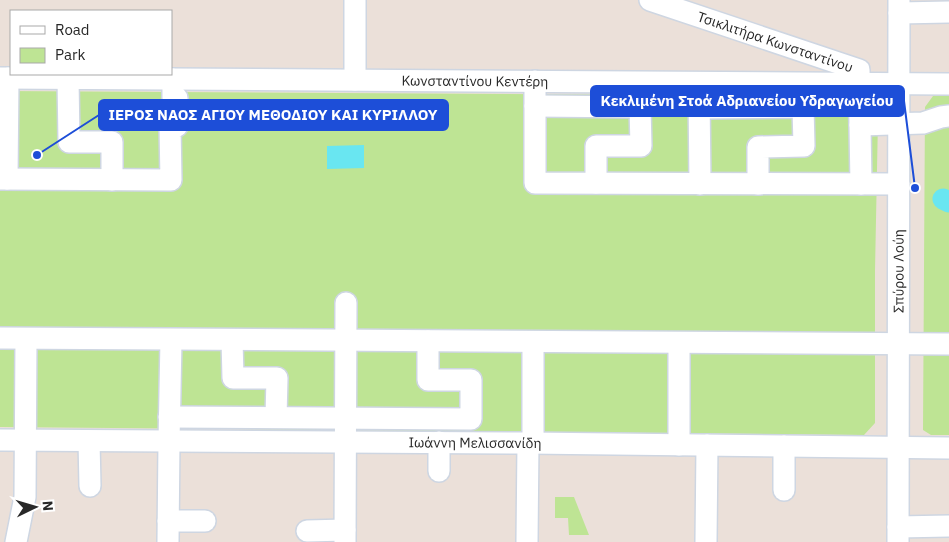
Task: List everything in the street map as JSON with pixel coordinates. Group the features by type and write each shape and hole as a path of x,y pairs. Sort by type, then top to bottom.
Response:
{"street":[{"path":"355,0 355,80"},
{"name":"Τσικλιτήρα Κωνσταντίνου","path":"650,0 706,9 859,70 860,83"},
{"path":"899,6 949,12"},
{"name":"Σπύρου Λούη","path":"898,534 899,6"},
{"path":"4,78 4,179 112,180 171,180 170,126 177,126 177,98 173,98 173,79"},
{"name":"Κωνσταντίνου Κεντέρη","path":"4,78 949,84"},
{"path":"68,78 69,142 112,142 112,180"},
{"path":"535,82 535,183 899,184"},
{"path":"699,82 700,184"},
{"path":"860,83 861,184"},
{"path":"535,106 640,107 641,146 596,146 596,184"},
{"path":"699,108 803,107 804,146 758,147 758,184"},
{"path":"860,125 923,123 941,116 949,116"},
{"path":"307,531 345,536 346,303"},
{"path":"0,338 679,344 949,344"},
{"path":"16,542 25,497 26,339"},
{"path":"168,542 172,340"},
{"path":"232,340 233,378 277,378 276,417"},
{"path":"169,417 471,419 471,380 428,380 428,341"},
{"path":"527,542 533,342"},
{"path":"679,344 679,445"},
{"name":"Ιωάννη Μελισσανίδη","path":"0,440 439,442 949,448"},
{"path":"89,441 90,486"},
{"path":"439,442 439,471"},
{"path":"706,542 707,445"},
{"path":"784,446 784,490"},
{"path":"168,521 205,521"},
{"path":"898,534 949,526"}],"green space":[{"path":"0,91 865,96 878,119 875,423 864,435 0,427"},
{"path":"933,96 949,96 949,435 931,435 923,430 925,107"},
{"path":"555,497 574,497 589,535 569,535 568,518 555,518"}],"water":[{"path":"364,145 364,168 327,169 327,146"}],"waterway":[{"path":"943,199 949,202"}],"place":[{"name":"ΙΕΡΟΣ ΝΑΟΣ ΑΓΙΟΥ ΜΕΘΟΔΙΟΥ ΚΑΙ ΚΥΡΙΛΛΟΥ","path":"37,155"},
{"name":"Κεκλιμένη Στοά Αδριανείου Υδραγωγείου","path":"915,188"}]}
